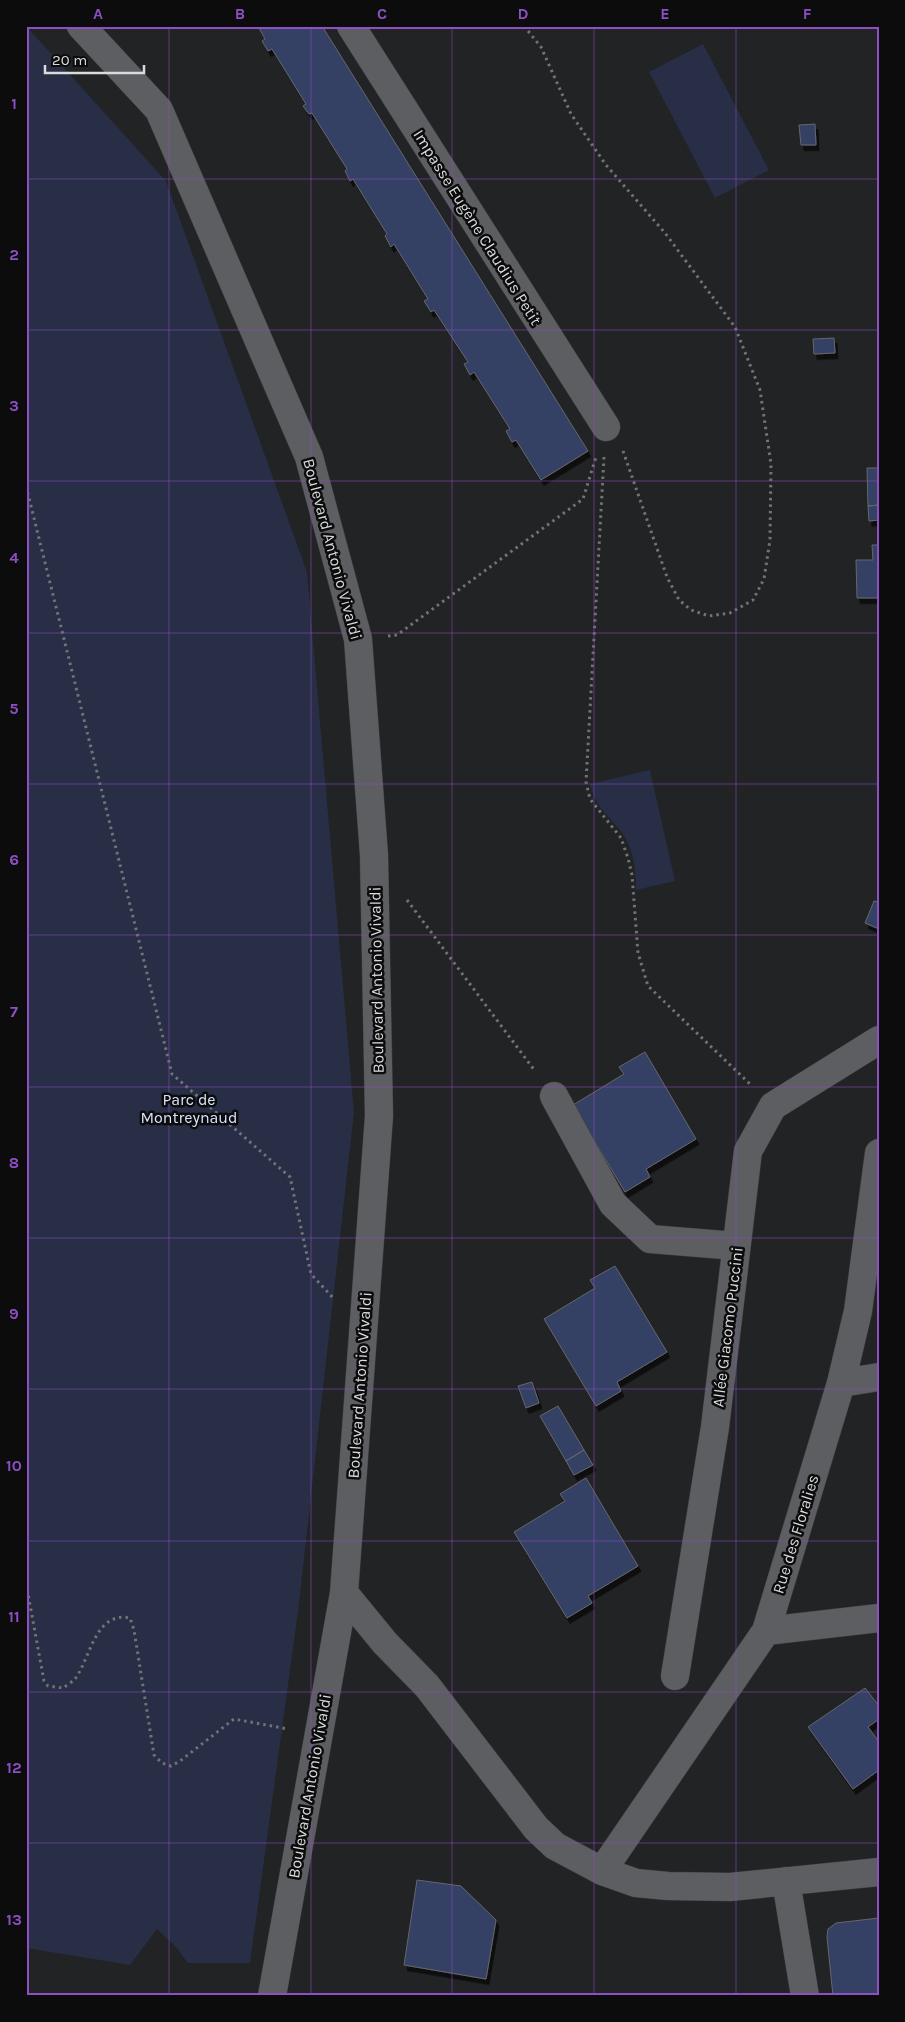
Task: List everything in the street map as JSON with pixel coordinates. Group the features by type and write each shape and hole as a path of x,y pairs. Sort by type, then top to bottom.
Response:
{"street":[{"name":"Boulevard Antonio Vivaldi","path":"81,26 159,110 309,457 358,639 374,855 379,1116 344,1593 272,1996"},
{"name":"Impasse Eugène Claudius Petit","path":"351,26 606,427"},
{"name":"Allée Giacomo Puccini","path":"675,1676 715,1427 748,1152 773,1106 879,1040"},
{"path":"554,1096 613,1204 650,1239 736,1246"},
{"name":"Rue des Floralies","path":"602,1871 766,1631 841,1383 858,1311 879,1153"},
{"path":"841,1383 879,1378"},
{"path":"344,1593 385,1643 427,1686 536,1828 555,1846 602,1871 636,1883 668,1886 730,1887 879,1872"},
{"path":"766,1631 879,1618"},
{"path":"786,1882 805,1996"}],"path":[{"path":"524,26 541,47 571,114 606,165 677,248 735,327 760,390 771,464 770,540 764,579 753,600 730,613 709,616 691,610 679,600 667,577 619,438 606,427"},
{"path":"358,639 398,635 582,499 606,427"},
{"path":"606,427 586,782 590,799 621,838 628,858 632,875 638,953 648,986 773,1106"},
{"path":"26,486 172,1074 290,1177 311,1274 363,1332"},
{"path":"403,894 554,1096"},
{"path":"26,1583 44,1681 48,1686 63,1688 74,1680 102,1626 120,1616 130,1618 134,1630 154,1755 162,1764 170,1766 180,1761 234,1719 271,1727"}],"green space":[{"name":"Parc de Montreynaud","path":"26,26 166,181 307,572 354,1112 298,1612 250,1963 188,1963 176,1947 157,1929 130,1965 26,1948"},
{"path":"703,44 769,170 715,198 649,72"},
{"path":"650,770 675,881 636,890 634,862 630,848 624,836 596,800 590,784"}],"building":[{"path":"258,26 322,26 588,451 541,480 516,440 512,442 506,431 510,429 474,372 470,375 464,364 468,362 434,310 431,312 424,301 428,299 394,244 391,247 385,236 387,234 353,179 350,181 345,171 347,169 312,113 309,114 303,106 306,104 272,49 268,51 262,41 265,39"},
{"path":"815,124 816,145 801,145 799,125"},
{"path":"834,338 835,353 814,354 813,339"},
{"path":"867,468 879,468 879,505 868,506"},
{"path":"879,505 879,520 869,521 868,506"},
{"path":"872,545 879,545 879,598 857,598 856,560 873,560"},
{"path":"874,901 879,902 879,929 865,923"},
{"path":"645,1052 696,1139 646,1169 650,1177 625,1192 573,1105 624,1074 619,1067"},
{"path":"615,1266 667,1352 617,1382 621,1391 596,1406 544,1319 595,1288 590,1280"},
{"path":"532,1382 539,1403 526,1408 518,1386"},
{"path":"558,1406 584,1450 566,1461 540,1416"},
{"path":"584,1450 593,1465 574,1475 566,1461"},
{"path":"586,1478 638,1566 588,1596 592,1603 567,1618 514,1532 565,1501 560,1494"},
{"path":"865,1688 879,1706 879,1719 868,1727 879,1742 879,1770 853,1789 808,1727"},
{"path":"417,1880 461,1886 496,1920 486,1979 404,1965"},
{"path":"879,1918 879,1996 833,1996 827,1937 828,1929 836,1923"}]}
